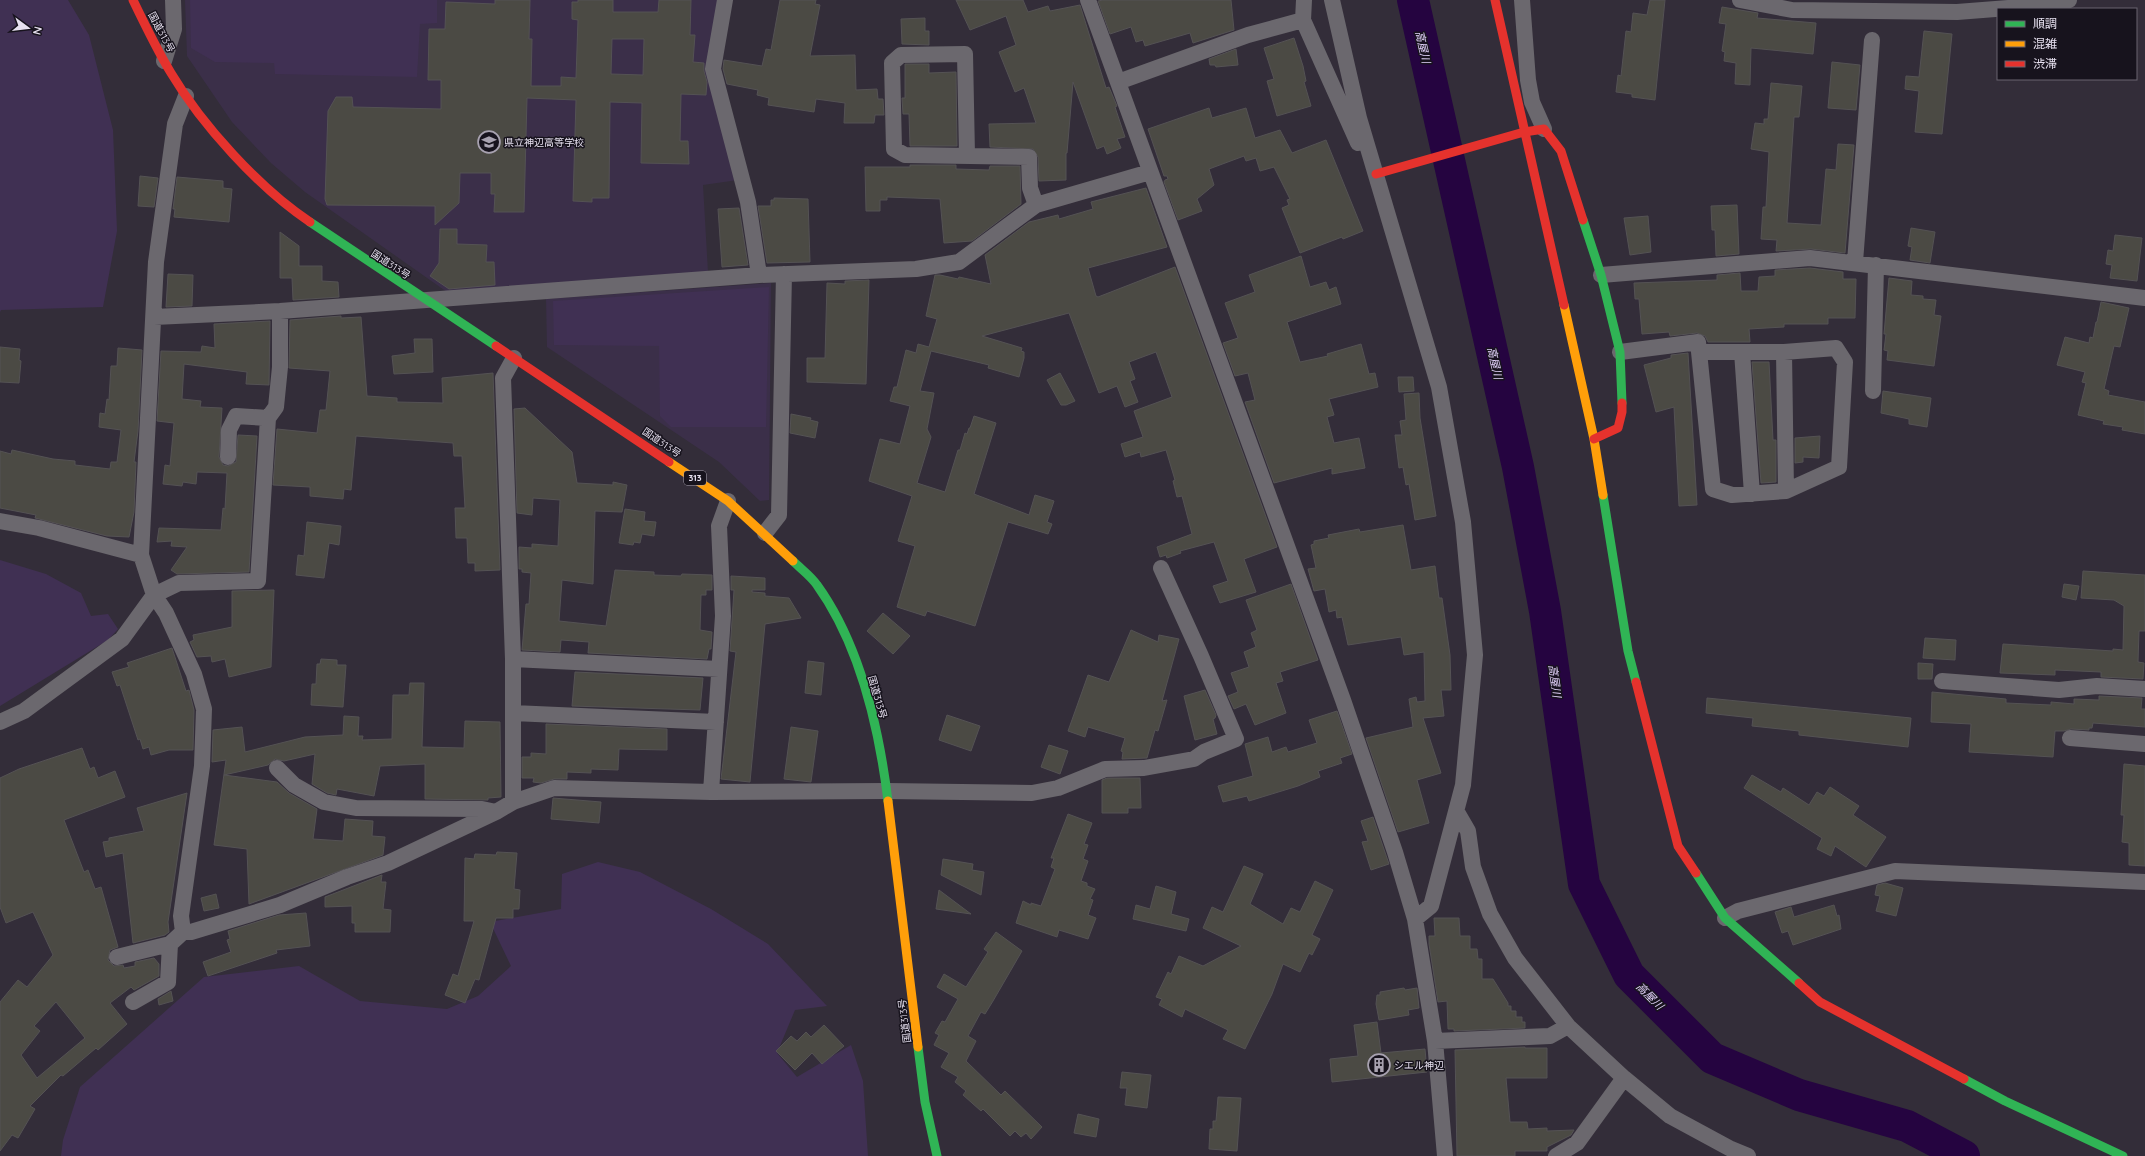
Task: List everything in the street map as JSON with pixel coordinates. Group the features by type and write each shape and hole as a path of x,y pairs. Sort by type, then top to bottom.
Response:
{"main road":[{"name":"国道313号","path":"133,0 164,60 186,96 217,136 246,167 290,209 728,501 765,533 816,585 846,636 864,688 879,742 887,791 925,1102 937,1156"},
{"path":"1495,0 1524,132 1545,214 1594,439 1628,651 1678,846 1725,918 1820,1002 2004,1101 2123,1156"},
{"path":"1374,167 1524,132 1544,129 1561,151 1601,275 1620,352 1622,412 1618,428 1594,439"}],"street":[{"path":"164,60 174,29 173,0"},
{"path":"725,0 713,69 748,202 759,275"},
{"path":"1088,0 1343,700 1395,852 1415,919 1435,1041 1445,1156"},
{"path":"1304,0 1303,20 1363,156 1374,167"},
{"path":"1332,0 1359,118 1438,387 1463,522 1475,655 1463,785 1431,906 1415,919"},
{"path":"1522,0 1528,80 1532,102 1544,129"},
{"path":"1740,0 1792,10 1957,12 1997,9"},
{"path":"2008,8 2059,4 2069,0"},
{"path":"1118,82 1248,35 1303,20"},
{"path":"1855,262 1872,40"},
{"path":"967,155 965,54 901,55 892,63 894,149 905,155 1029,157 1030,188 1036,206"},
{"path":"183,932 180,916 202,766 204,709 194,674 166,613 154,595 141,555 156,262 175,124 186,96"},
{"path":"154,317 280,311 427,300 471,295 759,275 916,269 959,262 1036,206 1150,172"},
{"path":"1601,275 1810,258 1855,262 2145,298"},
{"path":"1873,391 1876,265"},
{"path":"765,533 778,515 784,274"},
{"path":"0,722 24,711 122,639 154,595 179,583 258,581 268,418 276,407 280,367 280,311"},
{"path":"1620,352 1698,342 1699,352 1713,489 1732,495 1786,491 1839,467 1845,362 1836,348 1784,352 1699,352"},
{"path":"1742,352 1752,494"},
{"path":"1784,352 1786,491"},
{"path":"513,802 513,659 503,378 514,358"},
{"path":"228,457 229,430 236,416 268,418"},
{"path":"711,792 723,616 719,526 728,501"},
{"path":"0,521 39,528 141,555"},
{"path":"117,957 170,944 183,932 191,932 280,905 347,877 388,863 496,812 513,802 554,788 711,792 887,791 1032,793 1058,788 1106,769 1144,768 1194,759 1204,752 1236,739 1201,656 1161,568"},
{"path":"513,659 719,669"},
{"path":"1942,681 2059,690 2097,686 2145,689"},
{"path":"513,713 716,722"},
{"path":"2070,738 2145,744"},
{"path":"277,768 294,785 324,802 356,808 482,809 496,812"},
{"path":"1457,812 1468,831 1473,867 1490,914 1515,958 1568,1026 1624,1078 1670,1116 1731,1149 1748,1156"},
{"path":"1725,918 1738,911 1895,871 2145,882"},
{"path":"133,1002 168,982 170,944"},
{"path":"1435,1041 1550,1036 1568,1026"},
{"path":"1556,1156 1577,1143 1624,1078"}],"shaded area":[{"path":"0,0 68,0 89,35 113,130 117,231 103,307 1,310 0,312"},
{"name":"県立神辺高等学校","path":"185,0 719,0 712,41 738,180 703,185 708,272 447,292 305,192 271,163 232,122 187,56"},
{"path":"190,0 437,0 437,23 420,24 417,77 275,74 274,63 215,62 191,48"},
{"path":"771,283 769,500 760,501 719,462 547,347 546,299"},
{"path":"769,287 766,427 671,427 660,416 659,346 554,345 553,301"},
{"path":"0,560 46,574 81,593 91,616 108,614 118,629 108,640 0,706"},
{"path":"598,862 640,872 711,909 768,944 827,1006 795,1010 777,1053 797,1077 851,1045 863,1081 868,1156 61,1156 63,1140 80,1087 204,977 299,966 360,1001 447,1009 478,996 511,966 490,922 561,909 562,874"}],"building":[{"path":"495,0 530,0 529,39 532,39 531,86 561,86 561,77 576,78 578,20 572,19 572,2 578,2 578,0 613,0 613,12 658,12 659,0 691,0 690,35 695,35 693,62 704,63 704,71 707,82 706,95 681,94 680,141 688,141 689,164 641,163 642,103 610,102 609,198 592,198 592,202 573,201 576,100 527,98 524,212 494,212 495,194 491,194 491,173 460,173 459,203 435,225 435,206 327,205 325,199 328,111 336,97 352,97 353,107 441,109 441,80 428,80 429,29 445,29 446,2 495,4","holes":["612,39 644,39 643,75 611,74"]},
{"path":"780,0 816,0 815,4 820,5 810,56 855,55 856,90 877,89 878,99 883,99 884,115 875,115 874,123 844,123 845,103 816,99 814,112 768,105 769,98 757,95 758,90 727,84 723,69 724,60 762,66 766,49 771,50"},
{"path":"956,0 1023,0 1028,12 1048,6 1050,11 1080,5 1106,88 1109,87 1117,106 1115,107 1125,137 1117,139 1121,148 1107,154 1104,146 1097,149 1073,82 1066,153 1066,180 1039,181 1038,157 1033,149 990,147 989,124 1036,123 1024,88 1015,92 999,52 1016,45 1006,16 970,30"},
{"path":"1231,0 1234,30 1193,43 1190,33 1145,46 1143,40 1136,42 1131,27 1110,34 1098,1"},
{"path":"1650,0 1665,0 1655,100 1632,97 1632,94 1616,92 1618,75 1621,76 1626,31 1631,32 1633,13 1647,15"},
{"path":"1722,7 1758,13 1757,18 1816,23 1813,54 1751,48 1750,85 1735,84 1736,63 1724,61 1725,52 1722,51 1726,24 1719,23"},
{"path":"925,18 925,31 929,31 929,45 902,44 901,19"},
{"path":"1924,31 1952,34 1942,134 1915,132 1919,91 1905,89 1906,76 1919,77"},
{"path":"1294,38 1303,66 1306,81 1304,82 1311,106 1277,116 1267,81 1274,79 1264,48"},
{"path":"1236,49 1238,65 1216,67 1215,65 1210,65 1209,59"},
{"path":"1832,62 1860,65 1856,110 1828,108"},
{"path":"905,64 929,64 929,73 956,72 957,146 910,146 909,114 903,114 902,98 905,98"},
{"path":"1771,83 1802,86 1799,117 1794,117 1787,223 1821,225 1826,169 1836,170 1838,144 1854,145 1845,253 1811,249 1776,251 1777,240 1761,239 1763,207 1766,207 1769,152 1751,149 1755,123 1764,124 1764,119 1768,119"},
{"path":"1209,108 1212,118 1246,108 1255,138 1280,130 1292,153 1326,140 1363,231 1343,239 1342,237 1300,253 1282,208 1289,205 1287,200 1290,199 1274,167 1260,171 1256,158 1246,161 1244,156 1209,169 1214,185 1197,199 1202,211 1178,220 1164,182 1168,179 1167,176 1164,176 1148,129"},
{"path":"910,165 956,165 956,169 989,170 990,166 1020,166 1021,204 972,241 944,243 940,199 887,197 887,200 880,200 880,211 866,211 865,167 910,167"},
{"path":"140,176 158,178 154,207 138,206"},
{"path":"177,177 223,181 223,188 232,189 229,222 174,217 175,209 173,209"},
{"path":"1146,188 1167,247 1088,268 1096,296 1098,297 1175,267 1277,547 1244,559 1256,592 1220,603 1213,586 1228,581 1214,542 1180,551 1181,553 1167,558 1166,555 1160,557 1157,547 1192,534 1182,496 1177,497 1173,481 1175,480 1166,450 1141,457 1140,452 1125,457 1121,444 1143,437 1134,411 1172,397 1156,352 1129,362 1135,379 1130,381 1138,402 1125,407 1117,386 1099,393 1069,313 982,336 1022,348 1021,351 1024,352 1024,358 1019,377 988,368 989,365 931,351 920,391 934,393 927,429 931,437 917,483 945,492 958,450 960,450 965,433 967,434 974,416 996,423 974,494 1029,515 1035,495 1054,501 1047,522 1052,524 1048,534 1008,522 975,626 927,611 925,616 897,607 915,546 898,541 912,496 869,481 880,439 900,444 910,406 890,401 894,387 897,387 906,350 916,353 918,344 929,347 937,319 926,316 935,275 958,279 959,277 991,284 985,255 1029,222 1058,215 1059,219 1093,209 1091,202"},
{"path":"774,198 808,199 810,262 767,263 758,206 771,206 771,200 774,200"},
{"path":"1737,205 1739,254 1716,256 1715,230 1712,230 1711,206"},
{"path":"739,208 748,265 722,267 718,209"},
{"path":"1648,216 1651,252 1630,255 1624,218"},
{"path":"1911,228 1935,232 1930,263 1910,260 1912,247 1908,246"},
{"path":"440,229 457,229 457,244 487,245 486,262 494,262 495,285 449,289 430,276 439,263"},
{"path":"280,232 299,246 299,266 322,266 322,281 338,282 339,297 293,300 292,278 280,278"},
{"path":"2115,235 2142,238 2137,281 2110,278 2112,265 2106,264 2108,250 2113,251"},
{"path":"1301,256 1310,287 1326,282 1329,290 1336,287 1341,304 1287,322 1300,362 1328,356 1327,354 1361,344 1369,374 1375,373 1378,387 1329,399 1334,415 1327,417 1334,443 1359,438 1365,468 1332,474 1332,468 1274,483 1245,402 1255,400 1248,373 1235,376 1223,343 1238,338 1225,303 1255,292 1249,275"},
{"path":"1810,268 1843,272 1843,279 1856,279 1855,318 1828,318 1828,324 1784,324 1784,327 1749,329 1750,342 1708,342 1705,336 1697,333 1670,336 1669,332 1642,334 1639,299 1635,299 1634,283 1717,280 1717,275 1740,273 1741,291 1758,291 1759,277 1775,276 1775,270"},
{"path":"168,274 193,275 192,306 166,307"},
{"path":"1889,278 1912,281 1911,295 1923,296 1923,299 1936,300 1934,315 1941,316 1934,366 1887,360 1888,351 1884,350 1886,334 1884,334"},
{"path":"869,280 866,384 807,382 807,358 825,358 827,283 845,284 845,281"},
{"path":"2101,302 2129,308 2120,347 2114,346 2104,389 2109,391 2108,395 2145,402 2145,434 2122,430 2123,427 2103,424 2104,421 2078,415 2086,383 2082,382 2085,372 2057,365 2065,337 2089,343 2090,337 2093,338"},
{"path":"341,316 341,318 361,317 367,396 397,398 397,402 443,403 442,378 493,373 500,570 475,571 475,563 468,563 467,538 456,538 455,508 465,508 462,456 454,456 453,443 356,436 351,490 344,489 343,499 310,496 310,487 273,485 277,429 317,433 320,410 326,410 330,371 289,368 290,320"},
{"path":"270,321 269,385 246,384 247,372 184,364 182,399 201,401 200,407 222,408 219,457 223,465 228,466 236,462 238,435 257,436 249,572 177,574 171,570 187,547 171,546 172,541 157,542 159,528 221,530 223,508 225,509 227,473 197,472 196,484 183,482 182,486 163,484 165,465 170,466 174,423 157,421 161,351 201,352 202,346 215,348 214,324"},
{"path":"414,339 432,339 433,372 394,374 392,356 415,353"},
{"path":"0,347 20,349 19,360 21,361 19,383 0,382"},
{"path":"118,348 142,350 138,431 134,462 136,462 134,512 129,537 107,536 35,518 36,515 0,508 0,451 11,454 12,450 53,459 75,461 75,465 110,469 111,462 117,462 121,430 99,427 100,413 105,414 107,399 109,400 111,366 117,366"},
{"path":"1688,353 1697,505 1679,506 1674,407 1656,412 1644,365 1671,358 1671,355"},
{"path":"1752,362 1769,362 1773,440 1776,440 1776,482 1761,483"},
{"path":"1060,373 1075,401 1066,405 1061,405 1047,380"},
{"path":"1398,377 1413,377 1414,391 1399,392"},
{"path":"1883,391 1931,398 1927,427 1909,424 1909,419 1881,413"},
{"path":"1419,393 1420,418 1436,516 1415,520 1409,484 1406,485 1403,467 1399,468 1395,435 1402,435 1400,421 1406,420 1404,394"},
{"path":"525,408 572,452 577,483 613,485 613,482 627,485 622,512 595,511 593,584 562,580 559,621 606,626 615,570 654,572 654,575 712,575 712,590 706,590 706,595 701,595 700,630 712,632 711,649 709,649 707,659 588,653 589,642 561,640 560,652 522,650 526,604 529,604 531,573 522,572 522,569 519,569 519,547 532,548 532,544 558,546 560,500 533,498 532,515 517,513 514,409"},
{"path":"791,414 811,418 810,420 818,422 815,438 790,433"},
{"path":"1820,436 1819,458 1803,457 1803,462 1795,463 1795,438"},
{"path":"625,509 645,512 644,521 656,522 654,536 642,534 640,543 634,542 633,545 619,543"},
{"path":"307,522 341,526 339,545 329,543 324,578 296,575 298,555 304,556"},
{"path":"1403,525 1411,570 1435,566 1439,598 1442,598 1450,655 1451,690 1441,690 1444,716 1423,718 1441,773 1417,780 1429,823 1398,832 1366,738 1413,727 1409,699 1416,697 1417,702 1425,701 1424,652 1404,655 1401,637 1348,645 1342,617 1337,618 1336,610 1329,612 1325,589 1314,591 1308,569 1316,568 1311,545 1314,544 1314,541 1329,538 1328,535 1359,529 1360,532"},
{"path":"2083,571 2145,575 2145,631 2139,631 2138,662 2144,663 2143,679 2101,677 2101,672 2055,670 2055,675 2000,673 2003,644 2113,651 2113,649 2123,650 2124,606 2114,600 2081,598"},
{"path":"731,576 765,578 765,590 752,590 752,592 765,593 765,596 789,598 801,618 765,624 750,782 721,779 736,652 730,651 734,590 731,590"},
{"path":"1291,584 1318,660 1280,672 1283,681 1276,683 1286,713 1255,725 1246,704 1234,709 1228,696 1238,692 1231,673 1249,667 1244,652 1256,647 1251,633 1257,630 1246,600"},
{"path":"2064,584 2079,586 2076,600 2062,597"},
{"path":"274,590 271,667 229,677 225,659 212,662 211,656 197,657 190,642 194,640 193,635 232,627 232,591"},
{"path":"883,613 910,636 893,654 867,631"},
{"path":"1131,630 1158,642 1159,635 1179,639 1162,701 1167,700 1158,731 1155,730 1147,758 1122,759 1123,752 1121,751 1125,738 1088,727 1085,737 1068,731 1088,675 1109,682"},
{"path":"1925,638 1956,640 1955,660 1923,658"},
{"path":"172,648 186,691 189,690 194,710 193,750 169,750 151,755 149,747 143,749 140,739 138,740 120,685 117,686 112,672 129,667 127,663"},
{"path":"321,659 337,660 337,665 346,665 343,707 311,705 312,684 316,684 317,664 320,664"},
{"path":"808,661 824,663 821,695 805,693"},
{"path":"1918,663 1933,664 1932,679 1918,679"},
{"path":"575,672 703,678 700,710 572,706"},
{"path":"410,683 424,683 422,747 464,748 465,721 500,722 501,797 488,798 488,800 425,799 425,764 380,766 374,796 337,789 336,795 327,793 312,784 315,754 284,761 275,759 268,765 224,775 277,782 289,793 317,809 313,839 343,841 345,819 373,821 372,836 385,837 383,855 249,904 247,849 214,845 226,760 212,762 213,730 242,727 245,752 305,737 343,735 344,716 359,717 358,736 363,736 362,740 392,739 393,695 409,695"},
{"path":"1205,690 1216,715 1213,719 1217,734 1195,740 1184,696"},
{"path":"1932,692 2006,699 2006,703 2051,705 2051,702 2074,704 2074,699 2099,700 2099,696 2142,698 2141,709 2145,709 2145,727 2093,723 2092,728 2089,728 2089,730 2071,729 2055,731 2053,757 1969,752 1971,724 1931,722"},
{"path":"1707,698 1911,718 1908,747 1799,735 1799,731 1752,726 1753,718 1706,713"},
{"path":"1337,711 1352,754 1340,758 1342,763 1318,771 1320,777 1298,786 1249,801 1247,796 1223,802 1218,786 1253,776 1245,744 1268,737 1272,752 1286,747 1288,752 1317,743 1309,720"},
{"path":"947,715 980,726 971,751 939,740"},
{"path":"546,724 667,729 667,750 619,749 618,770 591,769 591,773 567,772 567,779 554,779 541,783 533,782 534,778 522,778 522,757 531,757 531,753 546,754"},
{"path":"791,727 818,731 811,782 784,779"},
{"path":"1049,745 1068,751 1060,774 1041,767"},
{"path":"82,748 90,769 94,767 98,778 115,771 125,797 64,820 84,872 88,870 95,889 101,887 118,947 110,950 108,960 114,966 123,965 124,968 135,966 135,962 154,958 159,964 159,976 134,990 131,987 110,1003 127,1024 98,1050 96,1048 63,1076 61,1075 30,1106 35,1109 18,1138 12,1135 0,1151 0,1002 18,980 27,987 53,955 33,912 6,923 0,907 0,778 19,769","holes":["56,1002 85,1038 37,1078 21,1055 40,1031 34,1026"]},
{"path":"2124,764 2145,766 2145,866 2129,865 2129,843 2122,842 2124,815 2121,815"},
{"path":"1752,775 1781,792 1783,788 1809,805 1817,792 1824,796 1830,787 1859,806 1853,815 1886,837 1866,867 1835,846 1831,856 1817,849 1822,838 1744,788"},
{"path":"1107,778 1140,778 1141,808 1128,808 1128,813 1102,813 1102,780"},
{"path":"187,793 168,922 169,932 165,935 133,943 123,853 106,857 103,842 109,841 109,838 144,831 137,808"},
{"path":"553,798 601,802 599,823 551,819"},
{"path":"1068,814 1092,823 1084,844 1088,845 1083,859 1088,861 1081,881 1087,883 1087,886 1095,889 1090,899 1093,900 1088,915 1096,918 1088,939 1059,930 1057,937 1016,923 1023,901 1031,905 1031,903 1041,906 1055,869 1051,867 1054,858 1051,858"},
{"path":"1373,817 1389,864 1371,870 1362,842 1368,841 1361,821"},
{"path":"497,852 517,853 514,889 520,890 519,909 513,909 513,918 496,918 479,980 475,979 465,1003 445,995 453,974 458,976 474,921 464,921 465,858 474,859 475,854 496,855"},
{"path":"943,859 973,864 972,870 984,872 981,895 941,875"},
{"path":"1244,866 1263,874 1250,904 1283,924 1291,908 1300,912 1315,881 1333,890 1312,935 1320,939 1312,955 1309,953 1300,972 1283,964 1272,994 1245,1049 1223,1039 1228,1030 1185,1009 1182,1017 1159,1005 1162,999 1156,997 1168,972 1171,974 1179,956 1203,966 1241,946 1203,928 1212,907 1223,912"},
{"path":"382,875 381,882 386,882 383,909 391,910 390,932 355,932 355,923 352,923 352,906 325,907 325,897"},
{"path":"1885,883 1903,888 1896,916 1876,911 1880,896 1875,895 1877,885"},
{"path":"1156,886 1176,892 1171,914 1189,919 1186,931 1133,919 1136,905 1150,909"},
{"path":"939,890 971,914 936,909"},
{"path":"216,894 219,908 204,911 201,898"},
{"path":"1834,905 1837,916 1839,915 1841,929 1793,945 1788,931 1782,933 1775,912 1791,907 1794,917"},
{"path":"306,913 310,946 276,950 277,953 208,976 203,962 231,952 227,940 230,939 228,931 279,915"},
{"path":"1434,918 1459,918 1460,936 1470,936 1470,949 1477,949 1478,959 1482,959 1482,979 1493,979 1508,1003 1508,1006 1511,1006 1511,1011 1516,1011 1516,1017 1522,1017 1522,1022 1525,1022 1525,1028 1454,1031 1454,1029 1448,1029 1447,1001 1438,1002 1429,944 1429,936 1435,936"},
{"path":"996,932 1022,951 985,1014 981,1012 968,1036 976,1041 966,1061 1001,1095 1005,1091 1042,1127 1031,1139 1026,1133 1021,1137 1015,1131 1010,1136 983,1109 981,1111 963,1095 966,1091 955,1082 958,1077 941,1067 949,1053 934,1045 939,1035 935,1033 942,1021 945,1022 958,999 937,987 944,974 966,987 988,952 984,949"},
{"path":"1404,988 1405,990 1417,988 1419,1008 1408,1010 1409,1015 1379,1020 1376,1004 1377,995 1380,995 1380,992"},
{"path":"171,991 173,1001 159,1005 158,999"},
{"name":"シエル神辺","path":"1377,1022 1381,1053 1425,1049 1427,1072 1332,1082 1330,1059 1358,1056 1354,1025"},
{"path":"824,1025 844,1046 822,1064 812,1053 795,1070 776,1051 791,1036 797,1041 806,1032 811,1037"},
{"path":"1525,1047 1547,1048 1547,1078 1506,1078 1510,1122 1527,1122 1528,1129 1547,1128 1547,1131 1574,1130 1571,1135 1547,1147 1547,1151 1515,1151 1515,1156 1457,1156 1455,1050"},
{"path":"1122,1072 1151,1075 1147,1108 1125,1105 1127,1088 1120,1088"},
{"path":"1218,1097 1241,1098 1237,1151 1209,1149 1210,1129 1213,1129 1213,1121 1216,1121"},
{"path":"1078,1114 1099,1119 1096,1137 1074,1133"}],"waterway":[{"name":"高屋川","path":"1413,0 1518,467 1545,611 1584,884 1629,975 1712,1058 1799,1095 1907,1126 1964,1156"}],"traffic: fast":[{"path":"1583,220 1601,275 1620,352 1622,403"},
{"path":"310,222 496,346"},
{"path":"1603,495 1628,651 1636,682"},
{"path":"793,561 815,582 832,609 845,634 856,661 866,688 873,717 888,801"},
{"path":"1696,873 1725,918 1799,983"},
{"path":"918,1047 925,1102 937,1156"},
{"path":"1964,1079 2005,1101 2123,1156"}],"traffic: slow":[{"path":"1564,305 1594,439 1603,495"},
{"path":"669,462 728,501 793,561"},
{"path":"888,801 918,1047"}],"traffic: jam":[{"path":"133,0 166,64 184,93 215,134 271,192 310,222"},
{"path":"1495,0 1564,305"},
{"path":"1376,174 1524,132 1544,129 1561,151 1583,220"},
{"path":"496,346 669,462"},
{"path":"1594,439 1618,428 1622,412 1622,403"},
{"path":"1636,682 1678,846 1696,873"},
{"path":"1799,983 1820,1002 1964,1079"}],"place":[{"name":"県立神辺高等学校","path":"489,142"},
{"name":"シエル神辺","path":"1379,1065"}]}
